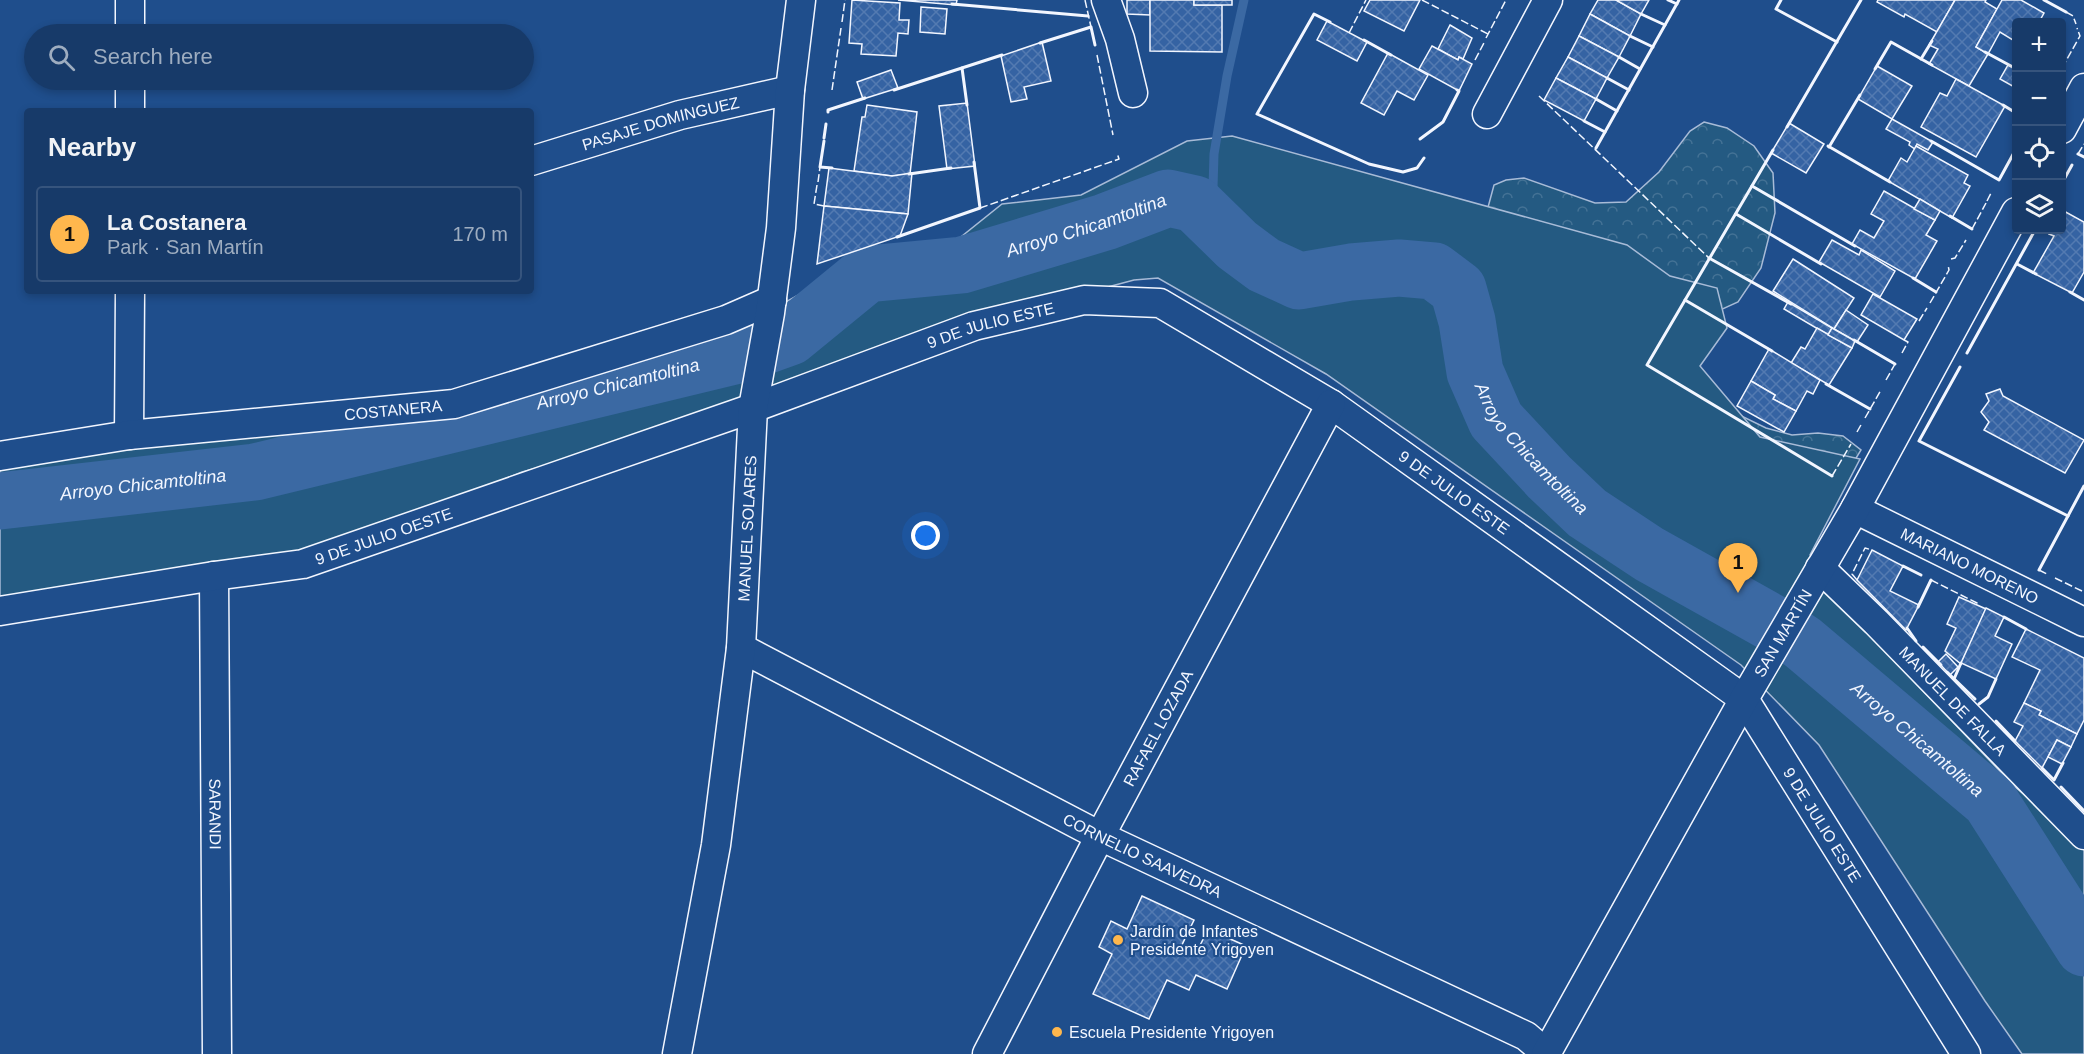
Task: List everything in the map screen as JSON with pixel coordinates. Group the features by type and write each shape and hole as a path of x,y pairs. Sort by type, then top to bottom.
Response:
{"street":[{"path":"130,0 130,24"},
{"name":"MANUEL SOLARES","path":"677,1054 716,845 741,648 754,401 771,307 781,228 790,90 801,0"},
{"path":"1106,0 1120,39 1133,93"},
{"path":"1487,114 1548,0"},
{"path":"2063,126 2084,88"},
{"path":"130,90 130,108"},
{"name":"PASAJE DOMINGUEZ","path":"534,160 680,115 790,90"},
{"name":"SAN MARTÍN","path":"1546,1054 1748,693 1855,509 2012,219"},
{"path":"129,435 130,294"},
{"name":"9 DE JULIO ESTE","path":"754,401 974,326 1084,300 1160,303 1331,404 1748,693 1966,1054"},
{"name":"COSTANERA","path":"0,456 129,435 453,404 771,307"},
{"name":"9 DE JULIO OESTE","path":"0,612 214,576 303,564 754,401"},
{"name":"RAFAEL LOZADA","path":"987,1054 1100,836 1331,404"},
{"name":"MARIANO MORENO","path":"1855,509 2084,622"},
{"name":"MANUEL DE FALLA","path":"1816,575 1876,622 2084,835"},
{"name":"SARANDI","path":"214,576 217,1054"},
{"name":"CORNELIO SAAVEDRA","path":"741,648 1100,836 1526,1036 1546,1054"}],"green space":[{"path":"1704,122 1727,128 1754,146 1773,173 1775,213 1761,268 1738,302 1698,320 1677,344 1729,410 1766,428 1792,435 1818,433 1843,436 1861,450 1830,501 1487,211 1494,185 1506,180 1524,178 1595,203 1626,202 1659,172 1690,131"},
{"path":"1232,136 1627,245 1670,276 1717,288 1727,328 1700,366 1760,437 1860,459 1810,555 1860,625 2015,787 2084,843 2084,1054 2022,1054 1985,1001 1819,745 1741,665 1326,374 1158,278 1134,280 867,351 753,408 522,472 324,551 0,604 0,461 350,417 761,316 857,262 952,244 1002,204 1081,195 1187,141"}],"building":[{"path":"852,0 900,3 899,20 909,20 908,34 898,33 896,56 861,54 862,44 849,43"},
{"path":"898,0 957,0 956,5"},
{"path":"1127,0 1150,0 1150,15 1127,14"},
{"path":"1150,0 1194,0 1194,5 1222,5 1222,52 1150,51"},
{"path":"1194,0 1232,0 1232,5 1194,5"},
{"path":"1370,0 1420,0 1404,31 1364,11"},
{"path":"1598,0 1616,0 1641,14 1630,36 1590,14"},
{"path":"1616,0 1649,0 1641,14"},
{"path":"1878,0 1955,0 1937,32 1905,14 1904,17 1877,2"},
{"path":"1955,0 1986,0 1985,2 1997,9 1976,47 1988,54 1969,86 1929,64 1938,49 1929,45"},
{"path":"2002,0 2021,0 2044,13 2041,18 2012,18 2012,40 2000,32 1988,54 1976,47"},
{"path":"921,7 947,9 945,34 920,32"},
{"path":"1590,14 1630,36 1619,57 1579,36"},
{"path":"1327,21 1367,42 1357,61 1317,40"},
{"path":"1450,25 1472,38 1463,59 1459,57 1458,60 1438,49"},
{"path":"1579,36 1619,57 1607,78 1568,57"},
{"path":"1042,42 1051,81 1024,87 1027,99 1011,102 1001,56"},
{"path":"1432,46 1458,60 1459,57 1472,64 1459,91 1419,69"},
{"path":"1388,53 1428,75 1414,100 1397,91 1384,115 1361,103"},
{"path":"1568,57 1607,78 1596,99 1556,78"},
{"path":"2008,65 2012,67 2012,86 2000,79"},
{"path":"1877,66 1912,86 1892,119 1858,99"},
{"path":"891,70 898,88 863,99 857,82"},
{"path":"1556,78 1596,99 1584,121 1544,100"},
{"path":"1956,79 2005,106 1976,157 1921,127 1940,93 1947,96"},
{"path":"967,103 975,166 947,169 939,106"},
{"path":"867,105 917,112 910,174 892,176 854,171 862,117 865,117"},
{"path":"1892,119 1933,142 1928,150 1917,144 1915,149 1909,145 1910,142 1886,129"},
{"path":"1789,123 1824,144 1806,173 1771,153"},
{"path":"1916,146 1968,175 1964,183 1970,186 1952,218 1888,181 1901,158 1907,162"},
{"path":"829,168 892,176 912,173 908,214 824,206"},
{"path":"1884,191 1935,220 1926,235 1937,241 1915,279 1852,244 1860,230 1874,238 1884,221 1871,214"},
{"path":"1920,199 1940,211 1935,220 1914,209"},
{"path":"824,206 908,214 900,236 817,264"},
{"path":"2066,212 2084,222 2084,272 2072,293 2033,273 2054,236 2049,234 2066,234"},
{"path":"1832,240 1859,255 1861,250 1895,271 1880,297 1819,262"},
{"path":"1793,259 1854,298 1834,329 1773,291"},
{"path":"1873,294 1917,319 1904,340 1861,315"},
{"path":"1788,302 1832,328 1828,335 1784,309"},
{"path":"1846,310 1868,325 1857,342 1834,329"},
{"path":"1817,328 1852,348 1829,385 1791,363 1801,347 1805,349"},
{"path":"1832,328 1855,341 1852,348 1828,335"},
{"path":"1769,349 1820,380 1813,394 1807,391 1796,411 1773,399 1775,395 1751,381"},
{"path":"1751,381 1775,395 1773,399 1796,411 1784,432 1737,406"},
{"path":"2000,389 2003,396 2084,440 2065,473 1984,430 1989,422 1981,412 1989,401 1986,394"},
{"path":"1872,550 1903,566 1890,591 1919,605 1906,630 1857,580"},
{"path":"1959,597 1986,609 1961,664 1945,651 1956,628 1947,624"},
{"path":"1986,608 2004,617 1995,636 2012,644 1996,679 1961,663"},
{"path":"2026,629 2084,658 2084,720 2077,734 2039,715 2041,711 2024,703 2040,670 2012,657"},
{"path":"1946,654 1958,667 1950,675 1938,662"},
{"path":"2024,703 2041,711 2039,715 2077,734 2071,747 2057,740 2042,768 2015,741 2023,726 2014,722"},
{"path":"2057,740 2071,747 2062,764 2048,757"},
{"path":"1142,896 1194,920 1180,949 1195,956 1208,929 1246,946 1227,989 1196,975 1189,990 1167,980 1149,1019 1093,994 1112,954 1099,947 1111,921 1127,929"}],"waterway":[{"path":"1212,221 1214,154 1227,76 1244,0"},
{"name":"Arroyo Chicamtoltina","path":"0,501 255,472 742,354 790,337 867,274 962,265 1105,222 1168,198 1195,204 1237,245 1264,265 1299,281 1351,272 1399,268 1434,271 1458,289 1467,321 1475,372 1496,420 1549,477 1587,513 1649,554 1776,625 1803,643 1990,801 2084,948"}],"fence":[{"path":"842,22 845,0"},
{"path":"1085,0 1091,27"},
{"path":"1349,33 1366,0"},
{"path":"1422,0 1488,34"},
{"path":"1486,38 1506,0"},
{"path":"2066,12 2073,16 2076,24"},
{"path":"832,90 841,28"},
{"path":"2066,61 2080,36 2077,28"},
{"path":"1475,60 1485,41"},
{"path":"1097,55 1113,135"},
{"path":"1539,96 1709,258"},
{"path":"2078,154 2084,144"},
{"path":"980,208 1119,159 1117,153"},
{"path":"818,182 820,167"},
{"path":"817,185 814,204 824,206"},
{"path":"1987,201 1991,193"},
{"path":"1972,229 1986,203"},
{"path":"1951,259 1955,258 1966,240"},
{"path":"1930,303 1949,270 1948,265"},
{"path":"1919,321 1927,308"},
{"path":"1902,353 1908,342 1904,340"},
{"path":"1886,380 1895,364"},
{"path":"1865,418 1881,390"},
{"path":"1857,432 1862,423"},
{"path":"1832,476 1851,444"},
{"path":"1857,580 1852,574 1865,548 1872,550"},
{"path":"2039,570 2047,574"},
{"path":"2055,578 2084,592"},
{"path":"1931,580 1979,604"}],"wall":[{"path":"1668,0 1677,4"},
{"path":"1596,148 1679,0"},
{"path":"1781,0 1776,9 1837,42"},
{"path":"1787,127 1861,0"},
{"path":"2044,0 2066,12"},
{"path":"952,4 1088,16"},
{"path":"1330,22 1314,14 1257,114 1369,164 1403,172 1417,168 1424,158"},
{"path":"1641,14 1665,25"},
{"path":"1040,43 1091,27 1095,45"},
{"path":"1630,36 1653,47"},
{"path":"1364,40 1391,55"},
{"path":"1921,59 1932,41"},
{"path":"1875,69 1891,42 1932,65"},
{"path":"1985,52 2011,66"},
{"path":"894,90 1002,55"},
{"path":"1619,57 1640,69"},
{"path":"962,68 967,105"},
{"path":"1607,78 1629,90"},
{"path":"1420,139 1443,122 1459,91 1457,90"},
{"path":"1829,147 1860,95"},
{"path":"828,112 828,110 865,98"},
{"path":"1596,99 1617,111"},
{"path":"2003,105 2012,111"},
{"path":"1584,121 1605,132"},
{"path":"824,138 826,124"},
{"path":"824,141 820,167 832,168"},
{"path":"1931,141 1999,180 2012,156"},
{"path":"1828,146 1890,182"},
{"path":"1773,150 1647,365 1832,476"},
{"path":"2078,154 2084,157"},
{"path":"897,237 980,208 974,162"},
{"path":"2064,180 2072,165"},
{"path":"909,174 951,168"},
{"path":"1752,186 1855,246"},
{"path":"1736,214 1821,264"},
{"path":"1950,216 1972,229"},
{"path":"1967,353 2033,234"},
{"path":"1709,258 1791,304"},
{"path":"2017,264 2036,274"},
{"path":"1913,278 1936,292"},
{"path":"2070,292 2084,300"},
{"path":"1685,300 1772,351"},
{"path":"1854,340 1895,364"},
{"path":"1960,367 1919,441 2068,516"},
{"path":"1826,384 1870,409"},
{"path":"2039,570 2084,486"},
{"path":"1903,566 1921,575"},
{"path":"1918,607 1931,580"},
{"path":"2004,617 2026,629"},
{"path":"1907,628 1916,641"},
{"path":"1923,647 1941,665"},
{"path":"1954,679 1961,663"},
{"path":"1947,672 1975,699"},
{"path":"1979,704 1988,697 1996,679"},
{"path":"1996,721 2015,741"},
{"path":"2042,768 2054,780 2063,763"},
{"path":"2061,787 2084,811"}],"place":[{"name":"La Costanera","path":"1738,593"},
{"name":"Jardín de Infantes Presidente Yrigoyen","path":"1118,940"},
{"name":"Escuela Presidente Yrigoyen","path":"1057,1032"}]}
